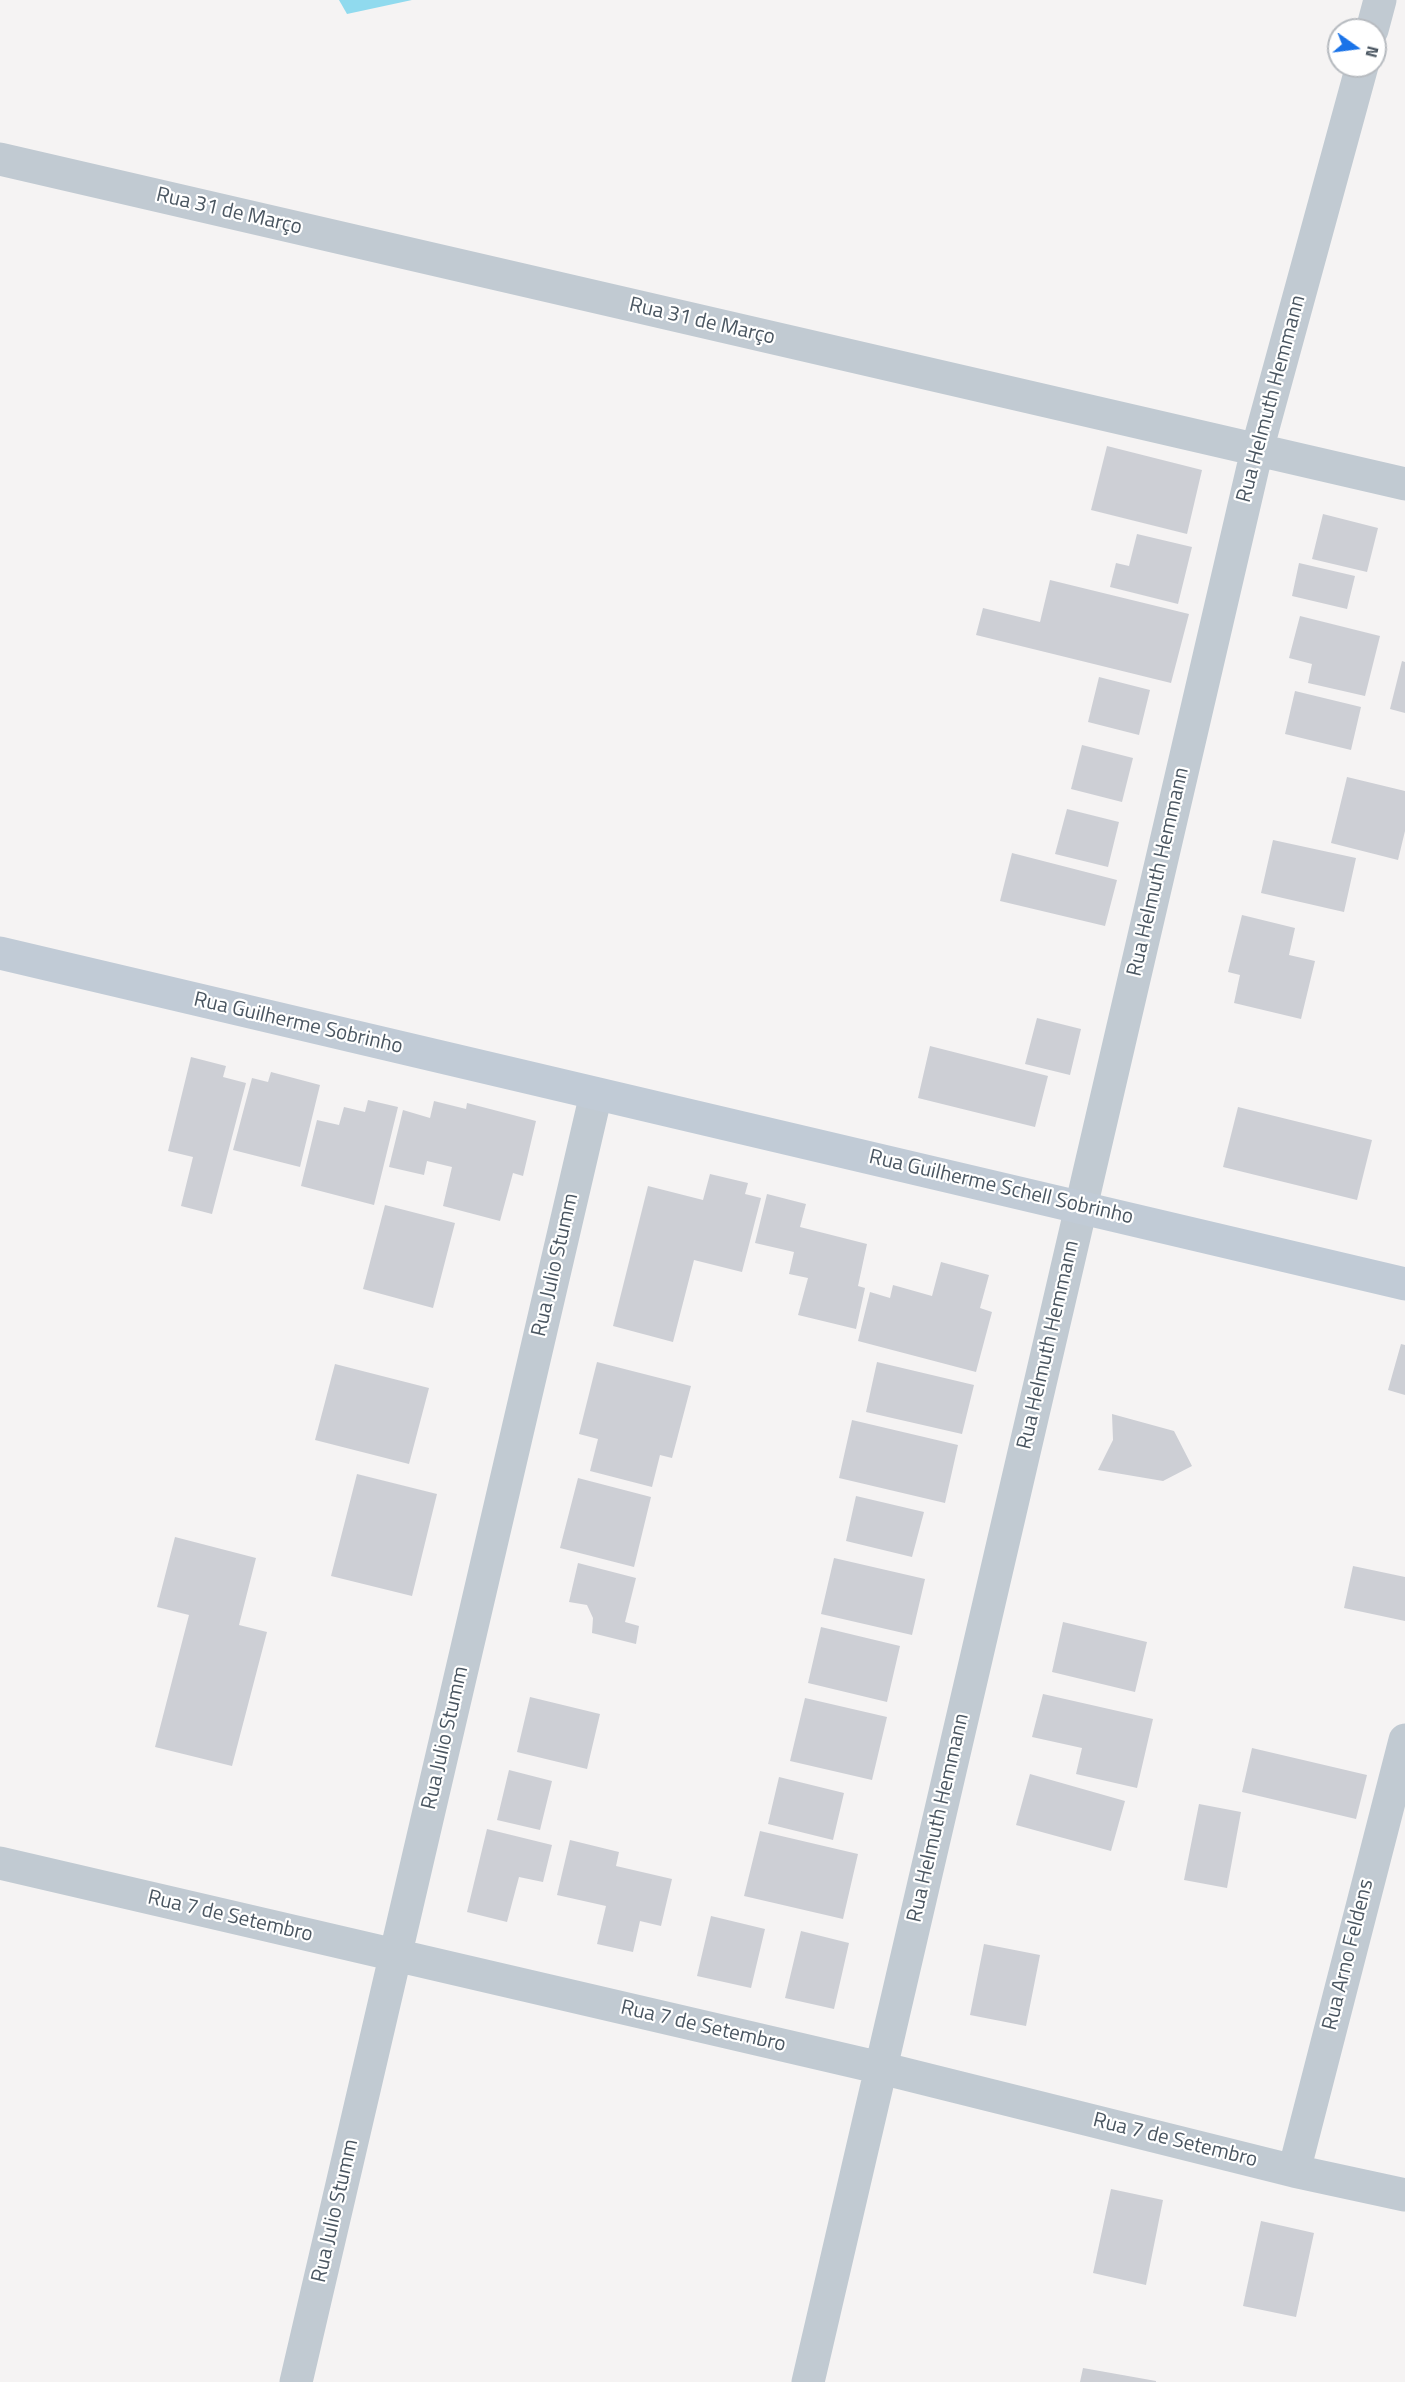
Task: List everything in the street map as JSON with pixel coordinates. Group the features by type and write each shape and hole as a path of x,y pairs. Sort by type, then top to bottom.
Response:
{"street":[{"path":"1375,18 1380,0"},
{"name":"Rua Helmuth Hemmann","path":"808,2382 1257,450 1359,78"},
{"name":"Rua 31 de Março","path":"0,159 1405,484"},
{"name":"Rua Guilherme Sobrinho","path":"0,953 596,1094"},
{"name":"Rua Guilherme Schell Sobrinho","path":"596,1094 1405,1284"},
{"name":"Rua Julio Stumm","path":"296,2382 596,1094"},
{"name":"Rua Arno Feldens","path":"1294,2171 1405,1740"},
{"name":"Rua 7 de Setembro","path":"0,1863 881,2068 1294,2171 1405,2195"}],"water":[{"path":"339,0 412,0 347,14"}],"building":[{"path":"1107,446 1202,470 1187,534 1091,510"},
{"path":"1323,514 1378,528 1367,572 1312,559"},
{"path":"1137,534 1192,547 1178,604 1110,587 1116,563 1129,566"},
{"path":"1299,563 1355,576 1347,609 1292,596"},
{"path":"1050,580 1189,614 1171,683 976,635 983,608 1040,622"},
{"path":"1300,616 1380,636 1365,696 1308,683 1312,664 1289,658"},
{"path":"1402,661 1405,662 1405,713 1390,709"},
{"path":"1099,677 1150,690 1139,735 1088,722"},
{"path":"1295,691 1361,707 1351,750 1285,734"},
{"path":"1082,745 1133,758 1122,802 1071,789"},
{"path":"1347,777 1405,791 1405,831 1398,860 1331,843"},
{"path":"1067,809 1119,822 1108,867 1055,854"},
{"path":"1273,840 1356,858 1344,912 1261,893"},
{"path":"1012,853 1117,880 1105,926 1000,901"},
{"path":"1242,915 1295,928 1289,955 1315,961 1301,1019 1234,1003 1240,975 1228,972"},
{"path":"1037,1018 1081,1029 1070,1075 1025,1064"},
{"path":"930,1046 1048,1076 1035,1127 918,1098"},
{"path":"191,1057 226,1066 223,1077 246,1083 212,1214 181,1206 193,1157 168,1151"},
{"path":"271,1072 320,1085 300,1167 233,1150 252,1078 268,1082"},
{"path":"368,1100 398,1107 374,1205 301,1186 317,1120 339,1125 344,1107 365,1112"},
{"path":"434,1101 466,1109 467,1103 536,1121 523,1176 513,1173 500,1221 443,1206 452,1167 427,1161 424,1175 389,1167 403,1110 430,1118"},
{"path":"1238,1107 1372,1140 1357,1200 1223,1167"},
{"path":"710,1174 748,1183 745,1194 761,1198 742,1272 694,1260 673,1342 613,1326 648,1186 703,1200"},
{"path":"767,1194 806,1204 800,1227 867,1244 858,1286 865,1288 856,1329 798,1315 808,1278 789,1274 794,1252 755,1243"},
{"path":"385,1205 455,1223 433,1308 363,1289"},
{"path":"941,1262 989,1275 980,1308 992,1312 976,1372 858,1341 870,1292 890,1298 893,1285 932,1296"},
{"path":"1401,1344 1405,1345 1405,1395 1388,1390"},
{"path":"597,1362 691,1386 672,1458 660,1455 652,1487 590,1471 598,1439 579,1434"},
{"path":"877,1362 974,1385 962,1434 866,1412"},
{"path":"335,1364 429,1388 409,1464 315,1440"},
{"path":"1112,1414 1174,1431 1192,1466 1163,1481 1098,1470 1113,1440"},
{"path":"852,1420 958,1445 945,1503 839,1478"},
{"path":"357,1474 437,1494 412,1596 331,1576"},
{"path":"578,1478 651,1497 634,1567 560,1548"},
{"path":"856,1496 924,1512 912,1557 846,1541"},
{"path":"175,1537 256,1558 239,1625 267,1632 232,1766 155,1747 189,1615 157,1607"},
{"path":"834,1558 925,1579 912,1635 821,1614"},
{"path":"578,1563 636,1578 625,1622 639,1626 636,1644 592,1633 593,1618 587,1605 569,1602"},
{"path":"1353,1566 1405,1577 1405,1621 1344,1608"},
{"path":"1063,1622 1147,1642 1135,1692 1052,1672"},
{"path":"821,1627 900,1646 887,1702 808,1683"},
{"path":"1043,1694 1153,1719 1137,1788 1076,1774 1082,1748 1032,1737"},
{"path":"530,1697 600,1714 587,1769 517,1752"},
{"path":"805,1698 887,1717 872,1780 790,1761"},
{"path":"1252,1748 1367,1775 1356,1819 1242,1792"},
{"path":"509,1770 552,1781 540,1830 497,1820"},
{"path":"1030,1774 1125,1801 1111,1851 1016,1825"},
{"path":"779,1777 844,1793 833,1840 768,1824"},
{"path":"1199,1804 1241,1812 1227,1888 1184,1880"},
{"path":"487,1829 552,1845 543,1882 519,1877 507,1922 467,1912"},
{"path":"760,1831 858,1854 843,1919 744,1896"},
{"path":"570,1840 619,1852 616,1866 672,1879 661,1926 640,1921 633,1952 597,1944 606,1906 557,1895"},
{"path":"711,1916 765,1929 751,1988 697,1976"},
{"path":"801,1931 849,1943 834,2009 785,1998"},
{"path":"984,1944 1040,1955 1026,2026 970,2015"},
{"path":"1111,2189 1163,2200 1146,2285 1093,2273"},
{"path":"1261,2221 1314,2233 1296,2317 1243,2306"},
{"path":"1083,2368 1156,2381 1156,2382 1080,2382"}]}
